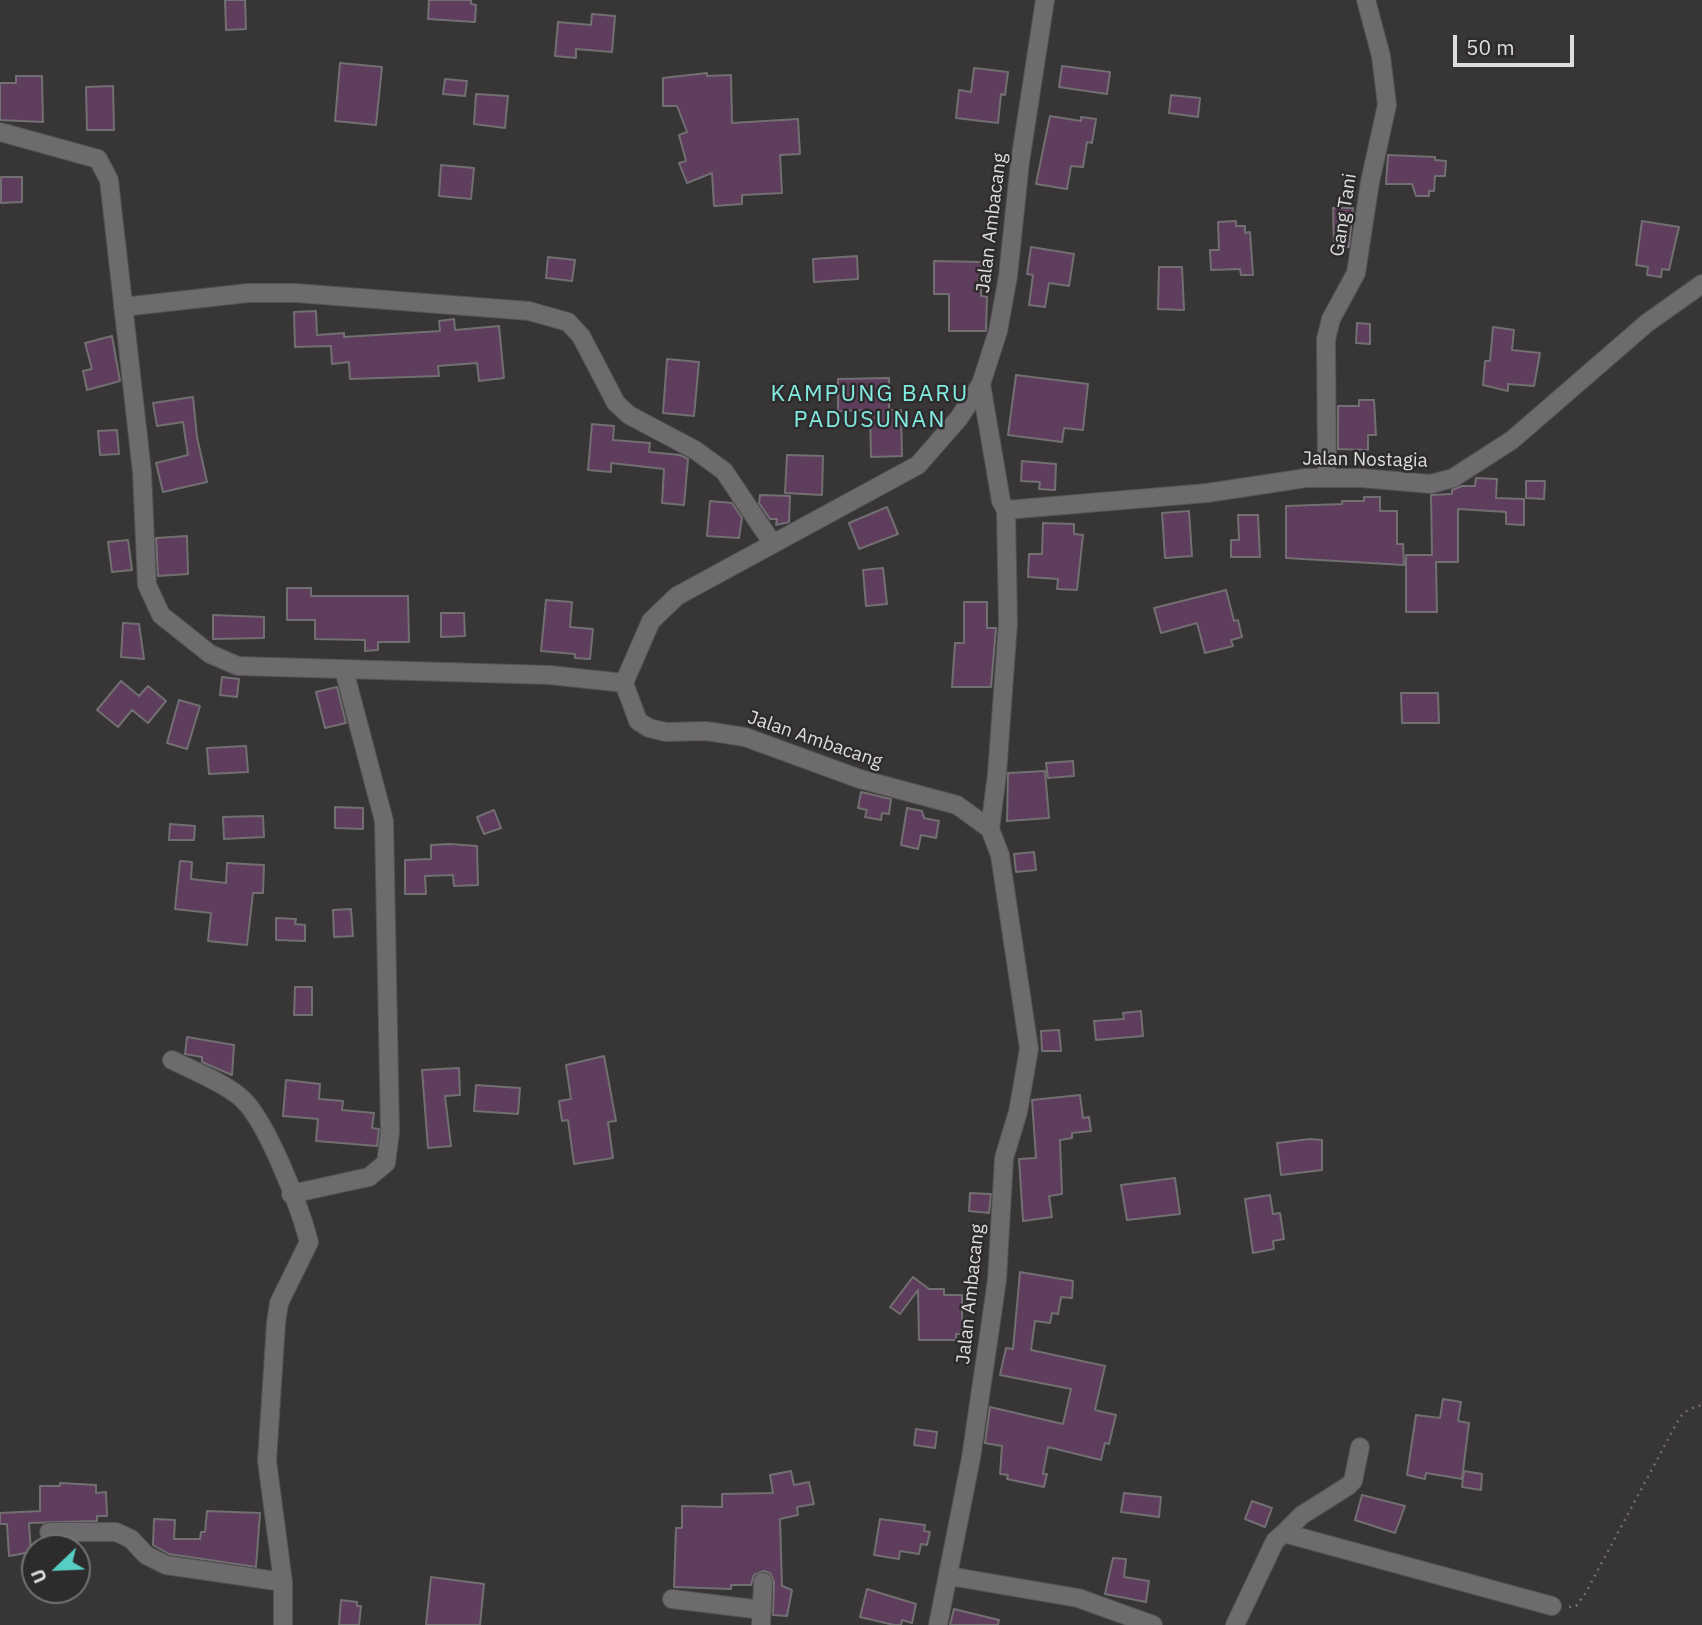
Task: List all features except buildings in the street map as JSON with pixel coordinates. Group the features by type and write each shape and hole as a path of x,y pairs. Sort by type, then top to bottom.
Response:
{"street":[{"name":"Jalan Ambacang","path":"938,1625 971,1458 997,1280 1004,1158 1018,1112 1029,1049 1000,855 990,829 957,805 860,779 766,742 706,731 666,732 649,728 638,721 624,682 642,636 662,610 705,579 918,465 959,418 981,384 998,331 1008,276 1020,162 1045,0"},
{"name":"Gang Tani","path":"1327,477 1326,339 1331,319 1356,273 1370,182 1387,105 1381,56 1366,0"},
{"path":"0,132 98,159 105,168 112,192 142,472 146,585 152,602 161,615 223,662 256,669 550,675 624,682"},
{"name":"Jalan Nostagia","path":"1006,510 1206,493 1327,477 1431,484 1453,478 1512,440 1647,323 1702,284"},
{"path":"123,307 248,293 296,293 529,311 568,322 581,336 616,403 629,415 695,450 724,471 773,544"},
{"path":"981,384 1001,501 1006,510 1008,623 997,774 990,829"},
{"path":"291,1194 369,1177 386,1163 388,1152 384,821 344,670"},
{"path":"172,1059 239,1096 249,1105 268,1135 309,1242 279,1303 276,1323 267,1471 283,1582 283,1625"},
{"path":"1235,1625 1275,1541 1302,1515 1353,1481 1360,1447"},
{"path":"49,1532 116,1532 131,1539 146,1555 166,1565 283,1582"},
{"path":"1284,1533 1552,1606"},
{"path":"949,1576 1078,1598 1153,1625"},
{"path":"673,1599 762,1618 763,1582"}],"path":[{"path":"1552,1606 1576,1605 1585,1594 1680,1417 1689,1409 1702,1405"}],"district":[{"name":"KAMPUNG BARU PADUSUNAN","path":"870,407"}]}
